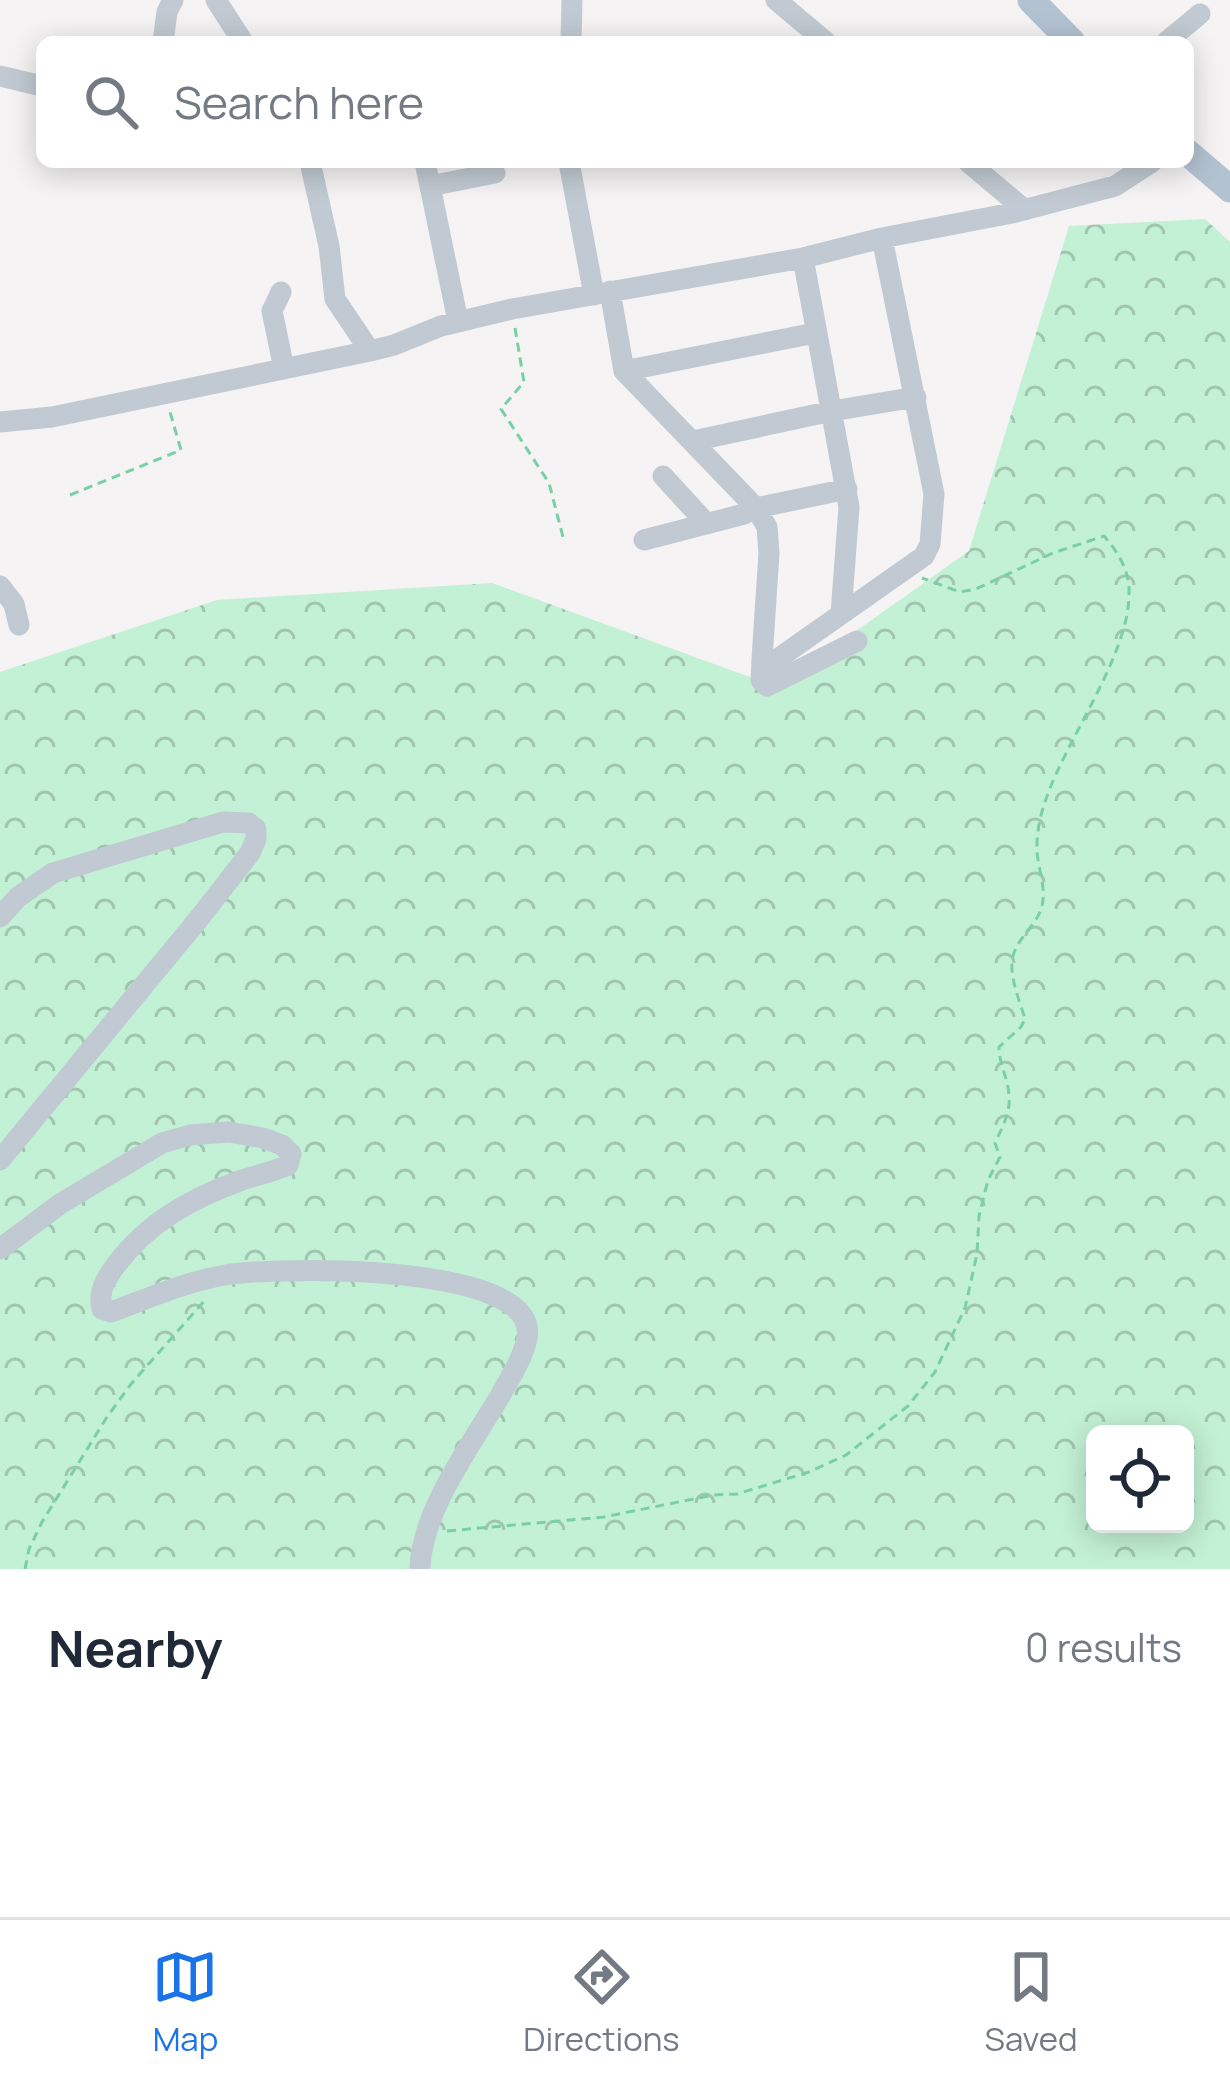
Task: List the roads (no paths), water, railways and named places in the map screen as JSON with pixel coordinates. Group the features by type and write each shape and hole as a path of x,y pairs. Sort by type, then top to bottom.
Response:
{"main road":[{"path":"1031,0 1066,36"},
{"path":"1194,158 1230,189"}],"street":[{"path":"164,36 166,12 173,0"},
{"path":"216,0 239,36"},
{"path":"571,36 572,0"},
{"path":"776,0 819,36"},
{"path":"1173,36 1200,14"},
{"path":"0,76 36,85"},
{"path":"311,168 335,299 370,351"},
{"path":"426,168 458,321"},
{"path":"570,168 624,371 756,508 767,527 761,680 767,686 857,641"},
{"path":"975,168 1025,210"},
{"path":"0,422 52,417 370,351 441,326 512,309 802,257 1025,210 1115,187 1143,168"},
{"path":"430,185 495,173"},
{"path":"762,659 767,663 776,660 924,556 930,544 934,494 881,238"},
{"path":"802,257 849,507 841,614"},
{"path":"281,292 272,311 284,369"},
{"path":"624,371 815,333"},
{"path":"692,441 916,397"},
{"path":"663,476 707,524"},
{"path":"644,540 756,508 847,490"},
{"path":"0,586 14,604 20,625"},
{"path":"0,917 18,897 52,873 223,823 249,824 256,830 250,853 214,900 0,1160"},
{"path":"0,1249 60,1204 162,1143 229,1132 282,1145 291,1154 288,1165 203,1195 152,1225 104,1282 101,1309 111,1312 186,1284 227,1275 343,1269 408,1275 480,1290 505,1301 528,1330 515,1369 425,1533 419,1569"}]}
